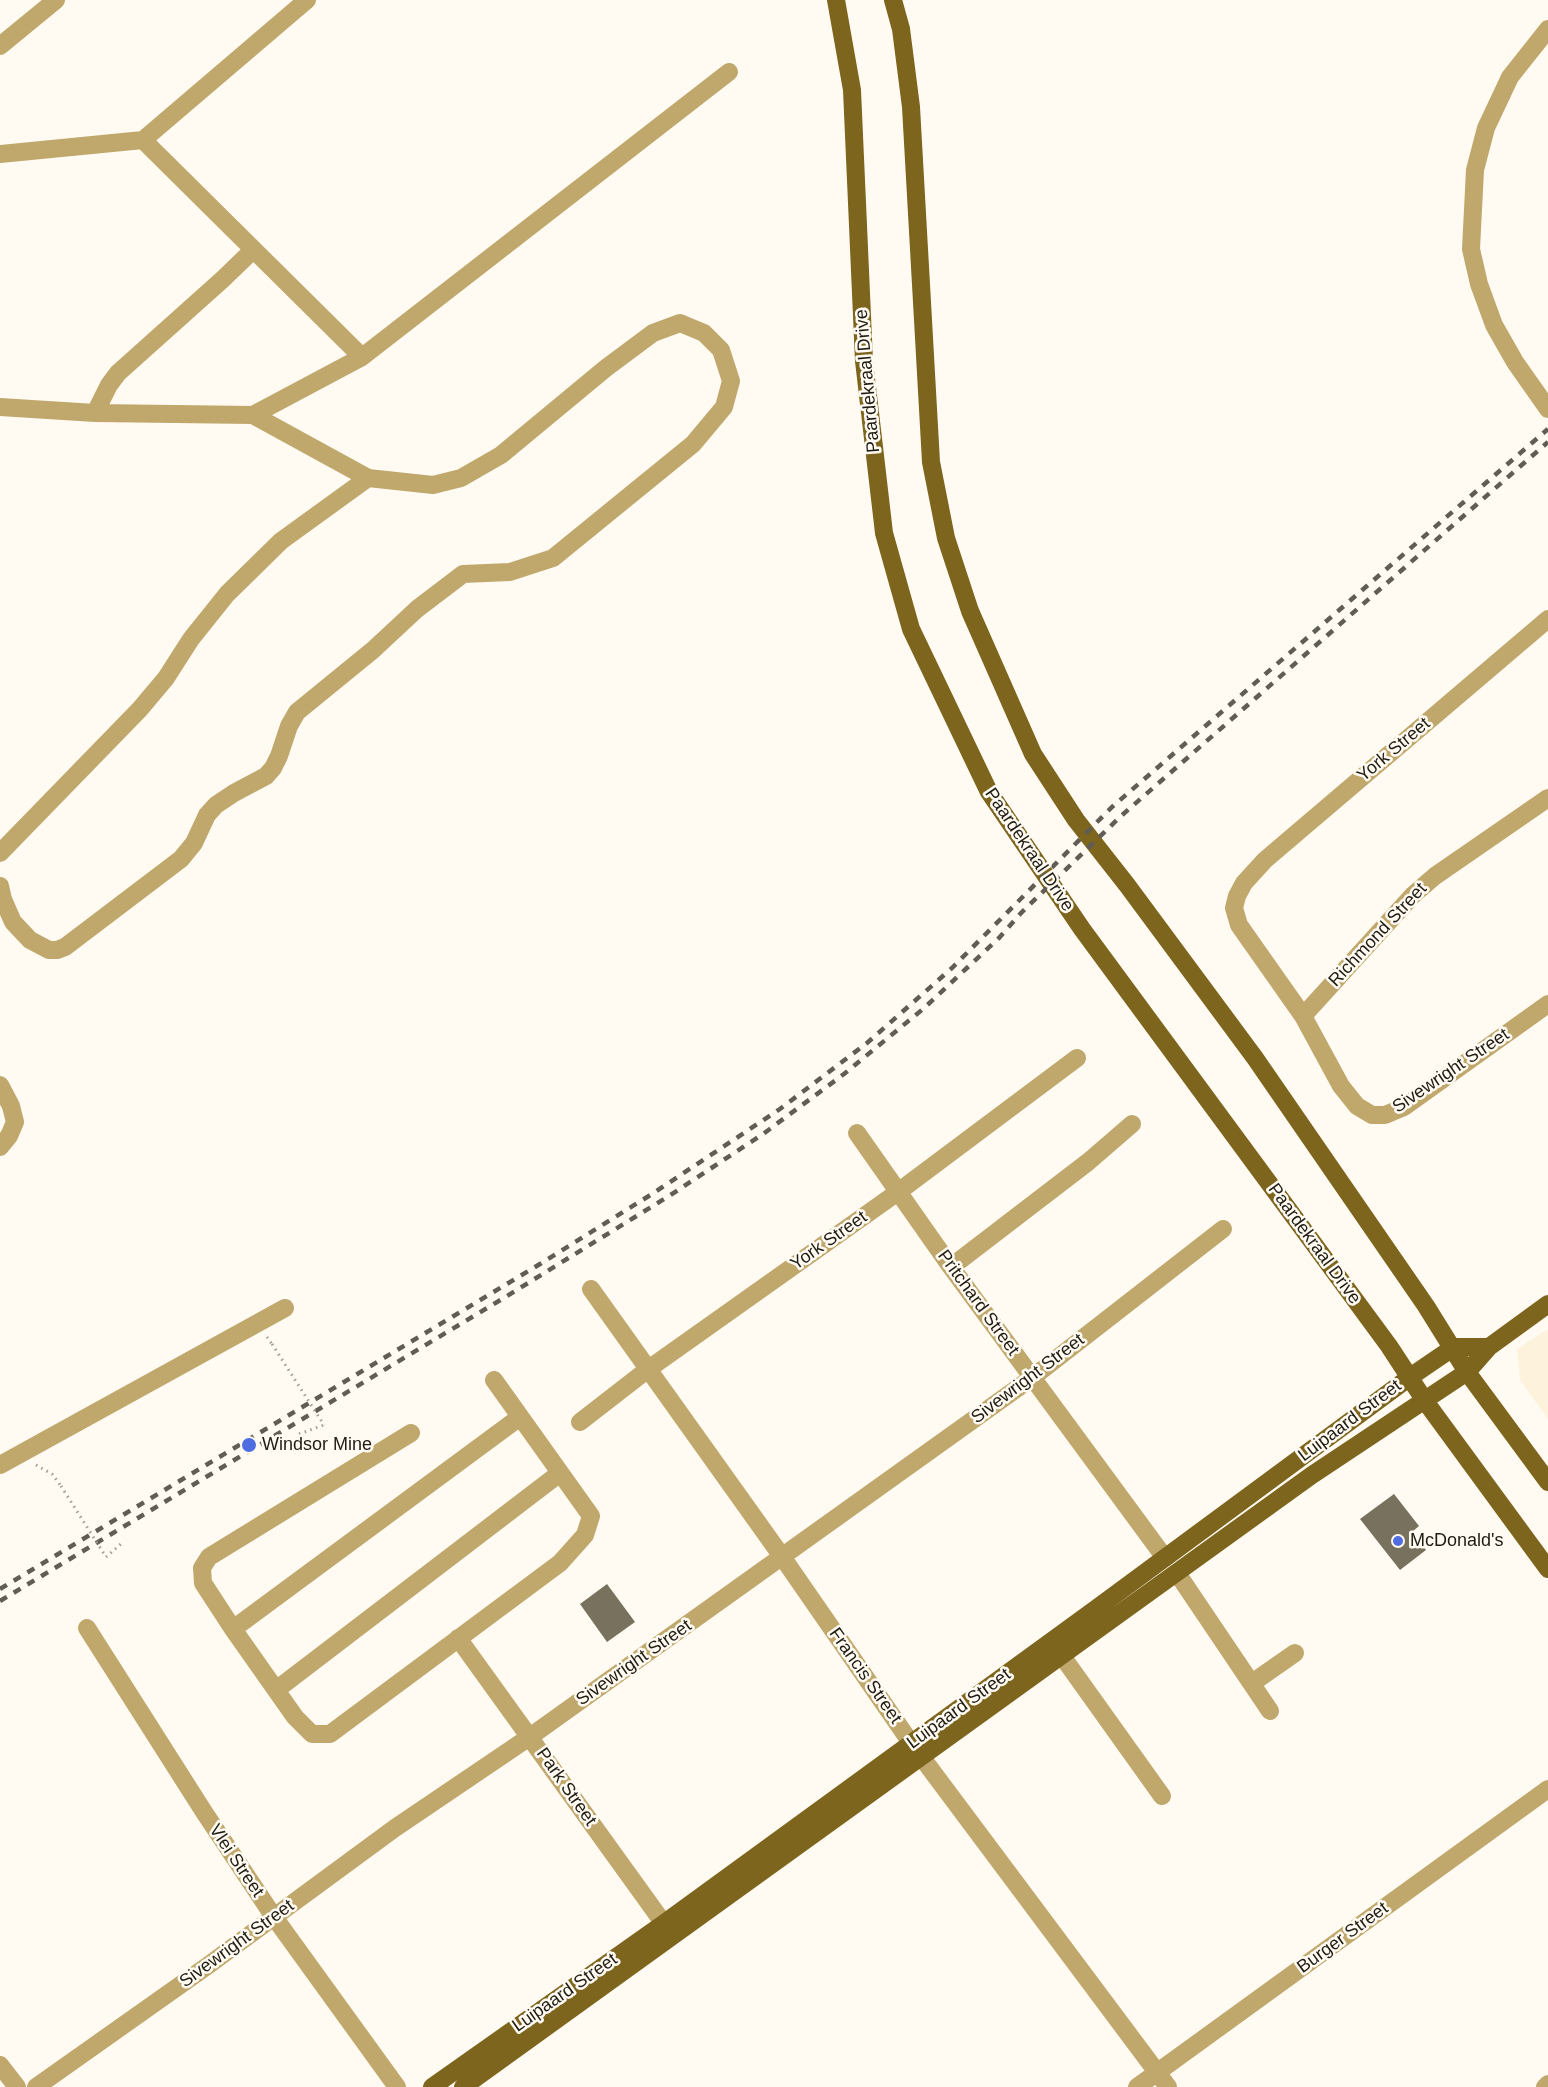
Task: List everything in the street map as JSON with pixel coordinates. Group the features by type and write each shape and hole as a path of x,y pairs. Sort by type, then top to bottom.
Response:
{"main road":[{"name":"Paardekraal Drive","path":"836,0 852,90 864,361 884,533 911,629 989,792 1082,929 1389,1346 1425,1401 1548,1569"},
{"path":"893,0 901,29 911,107 931,462 946,538 970,611 1033,754 1076,820 1127,885 1255,1059 1454,1347 1467,1372 1548,1482"},
{"name":"Luipaard Street","path":"917,1750 1062,1656 1312,1475 1467,1372 1489,1347 1548,1304"},
{"name":"Luipaard Street","path":"463,2087 668,1930 917,1750 1165,1558 1454,1347"},
{"path":"1454,1347 1489,1347"},
{"name":"Luipaard Street","path":"432,2087 668,1930"}],"street":[{"path":"0,46 56,0"},
{"path":"0,154 143,140 307,0"},
{"path":"1548,29 1510,77 1486,128 1475,170 1471,249 1479,284 1494,325 1515,362 1548,410"},
{"path":"253,415 362,357 729,72"},
{"path":"143,140 362,357"},
{"path":"95,413 109,385 118,373 224,279 253,249"},
{"path":"0,407 95,413 253,415 368,478 433,484 461,478 501,455 606,368 653,333 680,323 704,333 721,350 731,381 724,407 693,444 553,558 510,572 463,574 417,609 373,650 297,712 288,726 273,768 266,776 234,793 216,806 207,815 194,843 181,859 65,947 49,950 30,940 13,922 0,886"},
{"path":"0,853 146,701 166,678 191,639 227,594 281,540 368,478"},
{"name":"York Street","path":"1244,883 1265,860 1548,620"},
{"name":"Richmond Street","path":"1303,1016 1413,895 1435,876 1548,798"},
{"name":"Sivewright Street","path":"1244,883 1234,908 1239,925 1303,1016 1341,1086 1357,1106 1372,1115 1385,1115 1404,1107 1548,1004"},
{"name":"York Street","path":"580,1422 647,1370 898,1192 1077,1058"},
{"path":"0,1085 11,1106 15,1122 9,1136 0,1147"},
{"path":"951,1267 1088,1162 1132,1124"},
{"name":"Pritchard Street","path":"857,1133 951,1267 1165,1558"},
{"name":"Sivewright Street","path":"36,2087 395,1828 531,1737 783,1558 1033,1377 1223,1229"},
{"name":"Francis Street","path":"591,1289 917,1750 1163,2080"},
{"path":"0,1465 285,1308"},
{"path":"411,1432 209,1557 202,1568 203,1583 233,1629 295,1718 312,1734 330,1734 560,1563 585,1535 591,1516 494,1380"},
{"path":"233,1629 520,1418"},
{"path":"1299,1459 1312,1475"},
{"path":"276,1690 560,1473"},
{"path":"1177,1573 1270,1711"},
{"name":"Vlei Street","path":"87,1628 274,1917 397,2087"},
{"name":"Park Street","path":"459,1638 668,1930"},
{"path":"1252,1683 1295,1653"},
{"path":"1062,1656 1162,1796"},
{"name":"Burger Street","path":"1137,2087 1163,2080 1548,1788"},
{"path":"0,2065 17,2087"}],"path":[{"path":"272,1344 324,1425 299,1434"},
{"path":"52,1474 106,1557 123,1542"}],"shaded area":[{"path":"1548,1329 1548,1419 1520,1380 1517,1349"}],"building":[{"name":"McDonald's","path":"1394,1494 1419,1526 1412,1532 1426,1550 1400,1570 1360,1519"},
{"path":"607,1584 635,1622 607,1642 580,1604"}],"railway":[{"path":"0,1589 540,1264 652,1194 780,1109 867,1043 952,968 1112,807 1548,429"},
{"path":"0,1601 669,1196 763,1134 844,1074 923,1009 999,938 1022,912 1121,816 1548,442"}],"place":[{"name":"Windsor Mine","path":"249,1445"},
{"name":"McDonald's","path":"1398,1541"}]}
